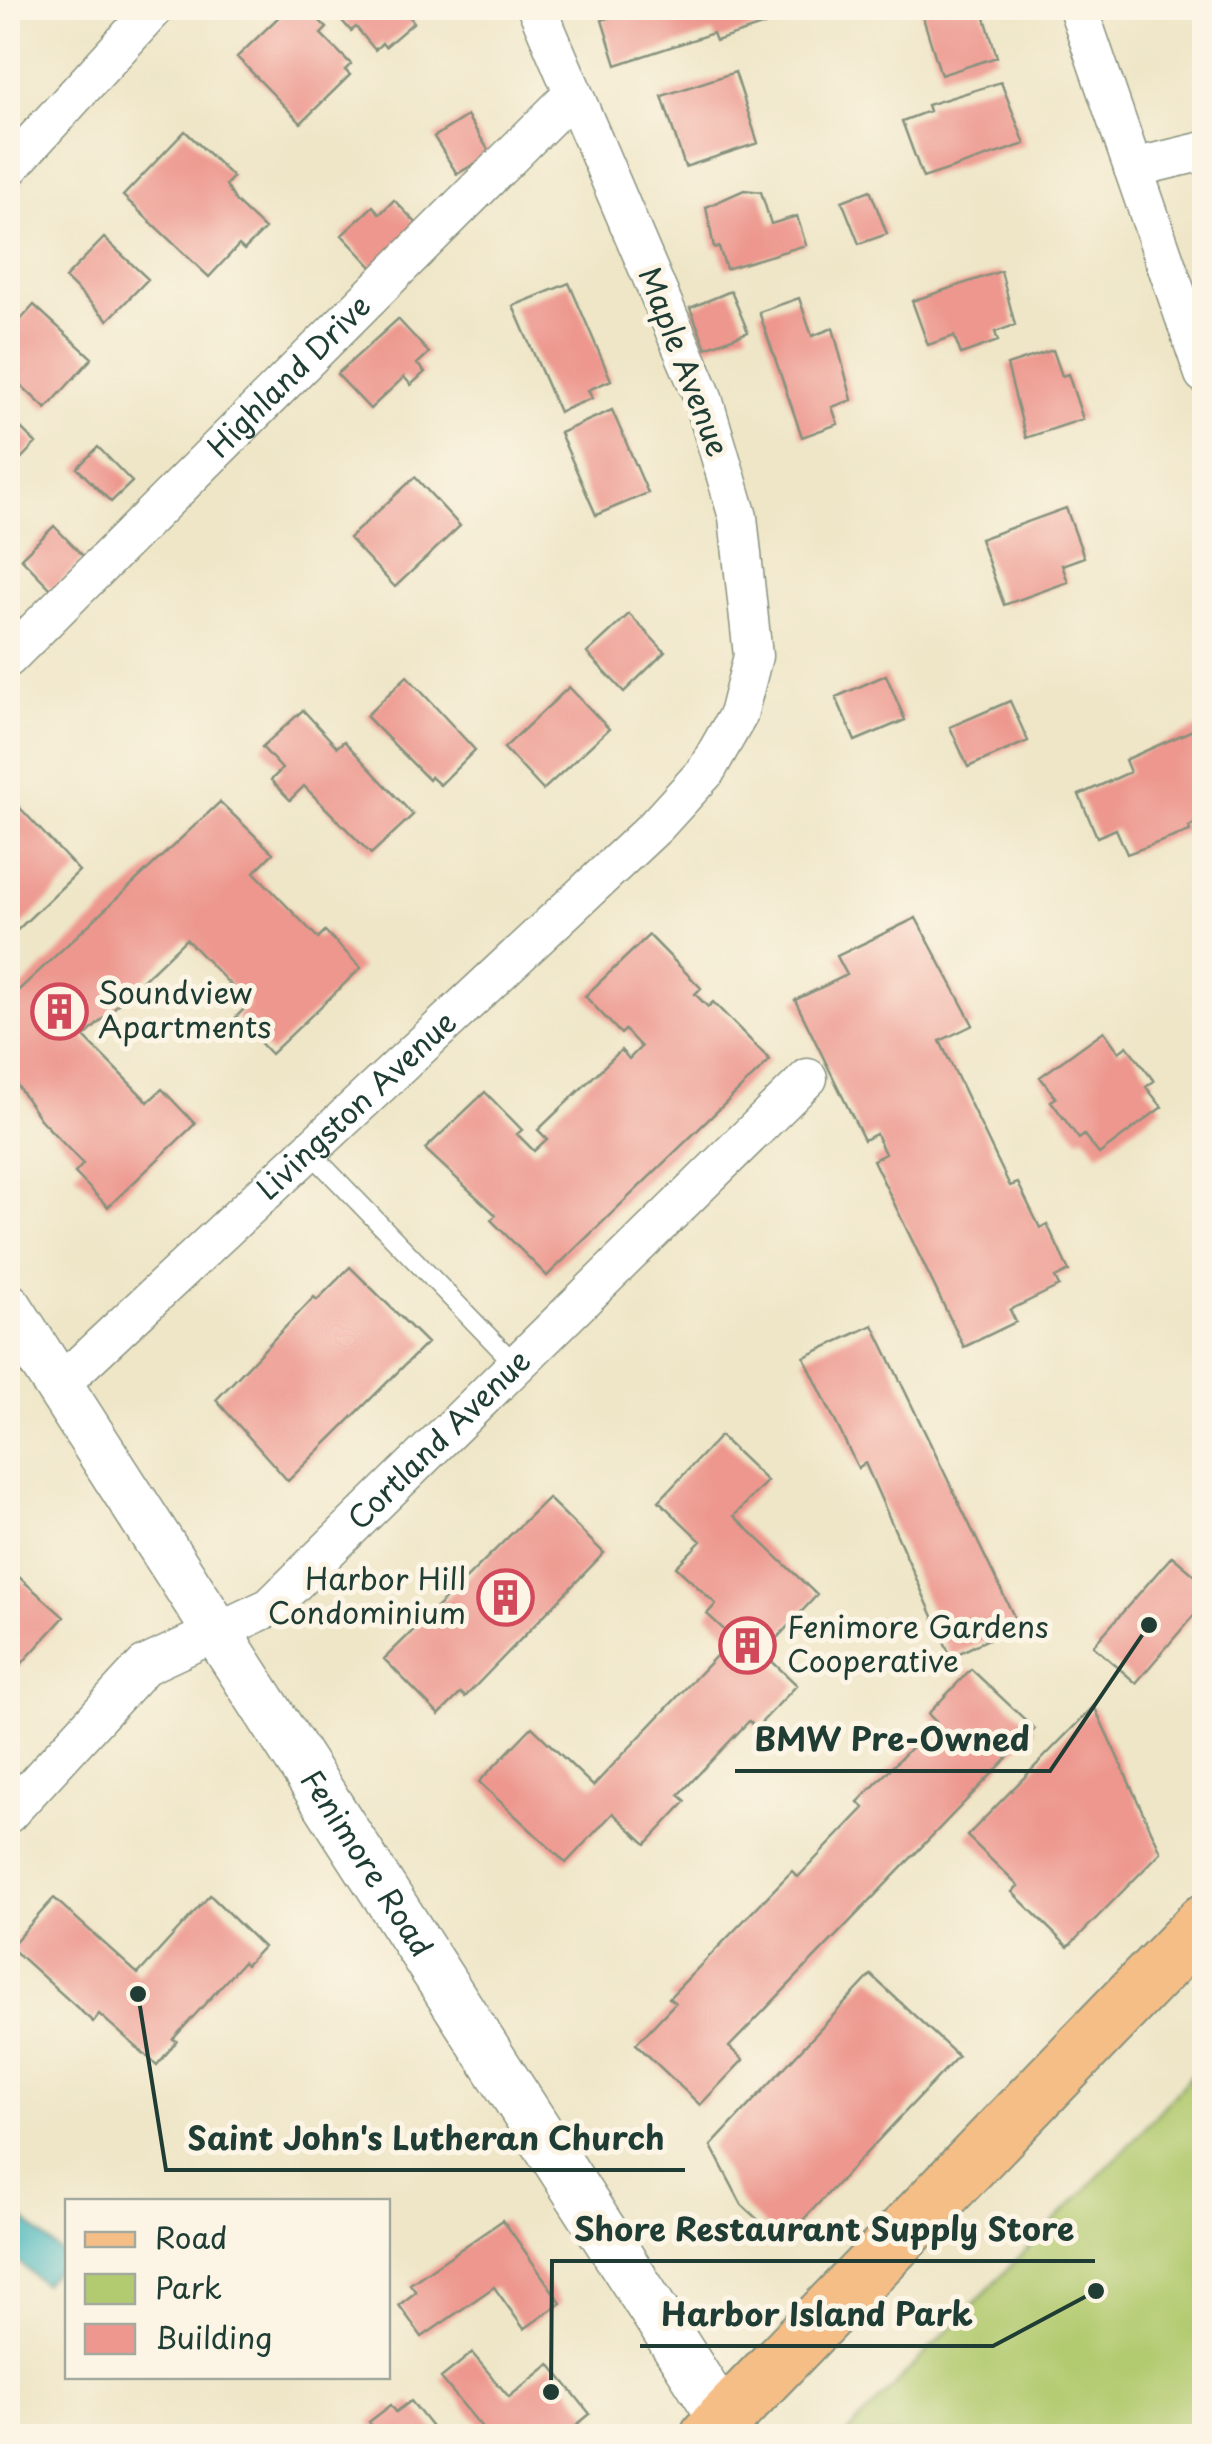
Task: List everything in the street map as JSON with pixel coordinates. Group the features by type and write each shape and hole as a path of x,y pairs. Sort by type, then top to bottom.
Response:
{"main road":[{"path":"716,2428 1204,1922"}],"street":[{"path":"8,170 155,8"},
{"name":"Maple Avenue","path":"537,8 702,395 738,517 752,656 738,715 706,770 656,826"},
{"path":"1078,8 1204,374"},
{"name":"Highland Drive","path":"8,658 572,95"},
{"path":"1132,168 1204,152"},
{"name":"Livingston Avenue","path":"59,1386 656,826"},
{"name":"Cortland Avenue","path":"8,1814 144,1666 270,1607 808,1078"},
{"name":"Fenimore Road","path":"8,1307 716,2428"}],"lane":[{"path":"309,1151 516,1365"}],"green space":[{"path":"1204,2061 1204,2436 845,2436 1129,2145"}],"water":[{"path":"12,2208 65,2257 43,2284 8,2252 8,2213"}],"building":[{"path":"288,8 307,8 327,28 321,34 351,64 345,70 350,75 301,123 237,57"},
{"path":"340,8 402,8 414,22 385,47 382,43 375,50 356,27 351,31 337,15"},
{"path":"621,8 759,8 765,25 716,41 713,33 616,65 602,20 623,13"},
{"path":"920,8 982,8 997,57 941,75"},
{"path":"735,72 758,143 685,167 662,96"},
{"path":"1001,82 1025,144 923,178 902,121 929,111 927,105"},
{"path":"467,116 491,154 457,174 434,137"},
{"path":"185,131 233,177 226,185 236,202 265,229 244,250 239,245 209,277 123,196"},
{"path":"744,190 761,192 771,224 797,216 806,245 726,269 719,247 714,248 706,207"},
{"path":"870,190 887,234 859,244 842,201"},
{"path":"394,200 419,226 374,269 342,235 373,206 380,214"},
{"path":"104,238 148,279 108,320 65,278"},
{"path":"1001,271 1015,325 995,332 998,341 961,354 954,336 928,345 912,301"},
{"path":"569,283 611,380 588,390 592,398 559,412 513,306"},
{"path":"731,291 748,332 706,348 690,308"},
{"path":"799,298 812,336 833,328 852,400 832,407 838,424 802,437 759,312"},
{"path":"34,305 92,358 46,409 8,373 8,334"},
{"path":"398,319 429,353 417,364 425,372 411,385 404,377 370,409 337,374"},
{"path":"1053,350 1062,376 1068,374 1083,419 1026,438 1007,365"},
{"path":"612,410 648,493 596,515 560,433"},
{"path":"8,415 36,443 8,472"},
{"path":"98,447 132,482 111,502 77,468"},
{"path":"415,477 460,526 395,587 349,538"},
{"path":"1066,508 1084,557 1062,565 1068,582 1004,605 980,539"},
{"path":"54,526 85,558 52,590 21,558"},
{"path":"8,606 23,621 8,636"},
{"path":"629,614 665,652 624,692 587,653"},
{"path":"886,675 905,720 855,741 836,697"},
{"path":"407,676 475,750 440,785 431,777 429,780 366,716"},
{"path":"569,687 609,729 543,790 504,748"},
{"path":"1010,701 1028,741 968,767 950,727"},
{"path":"303,710 337,747 344,741 413,815 371,854 304,786 290,800 271,780 282,769 262,747"},
{"path":"1204,725 1204,804 1194,808 1200,821 1189,827 1190,831 1127,854 1116,829 1097,837 1079,795 1130,772 1125,760"},
{"path":"8,795 79,871 8,939"},
{"name":"Soundview Apartments","path":"220,802 273,853 254,872 318,938 325,931 361,968 271,1054 236,1017 249,1004 186,939 84,1037 148,1102 162,1089 195,1124 108,1207 75,1173 83,1164 40,1119 8,1072 8,1000"},
{"path":"916,918 973,1025 940,1041 1010,1186 1018,1183 1040,1228 1047,1224 1069,1271 1055,1278 1059,1286 1010,1310 1016,1322 964,1347 873,1160 885,1154 876,1134 864,1140 795,1000 847,975 837,956"},
{"path":"649,935 701,988 695,994 708,1007 713,1002 770,1060 547,1276 491,1220 496,1215 425,1149 485,1092 522,1130 517,1134 534,1151 547,1139 538,1130 621,1050 629,1059 641,1047 625,1030 621,1034 585,996"},
{"path":"1104,1031 1119,1052 1127,1046 1154,1081 1146,1087 1162,1107 1099,1154 1084,1135 1079,1139 1051,1101 1056,1098 1040,1077"},
{"path":"350,1267 427,1343 288,1481 216,1400 314,1297 317,1300"},
{"path":"873,1325 1018,1625 951,1657 865,1463 858,1468 804,1357"},
{"name":"Fenimore Gardens Cooperative","path":"720,1436 767,1481 734,1516 817,1595 763,1653 797,1685 756,1728 749,1721 679,1795 686,1801 646,1844 613,1813 566,1863 479,1782 532,1727 593,1786 733,1638 707,1614 716,1604 676,1567 701,1541 659,1501"},
{"name":"Harbor Hill Condominium","path":"548,1498 604,1553 465,1697 461,1693 439,1715 384,1659"},
{"path":"1172,1556 1204,1583 1204,1603 1136,1683 1093,1646"},
{"path":"11,1570 64,1617 15,1671 8,1664"},
{"path":"971,1669 1035,1729 729,2047 743,2060 700,2105 636,2044 675,2003 669,1998 792,1871 798,1877 864,1808 858,1802 936,1722 928,1714"},
{"path":"1094,1706 1161,1852 1068,1947 1012,1892 1018,1886 967,1836"},
{"path":"210,1895 263,1947 246,1965 243,1962 173,2039 177,2041 157,2065 99,2014 93,2022 10,1947 54,1898 138,1974"},
{"path":"871,1975 958,2056 782,2242 742,2205 711,2146"},
{"path":"503,2220 561,2303 524,2329 494,2287 422,2337 399,2305 416,2292 410,2284"},
{"path":"472,2353 509,2397 550,2364 590,2414 563,2436 489,2436 441,2378"},
{"path":"411,2401 439,2436 380,2436 369,2422 391,2405 396,2412"}],"place":[{"name":"Soundview Apartments","path":"59,1011"},
{"name":"Harbor Hill Condominium","path":"505,1597"},
{"name":"BMW Pre-Owned","path":"1149,1625"},
{"name":"Fenimore Gardens Cooperative","path":"748,1645"},
{"name":"Saint John's Lutheran Church","path":"138,1994"},
{"name":"Harbor Island Park","path":"1096,2291"},
{"name":"Shore Restaurant Supply Store","path":"551,2392"}]}
